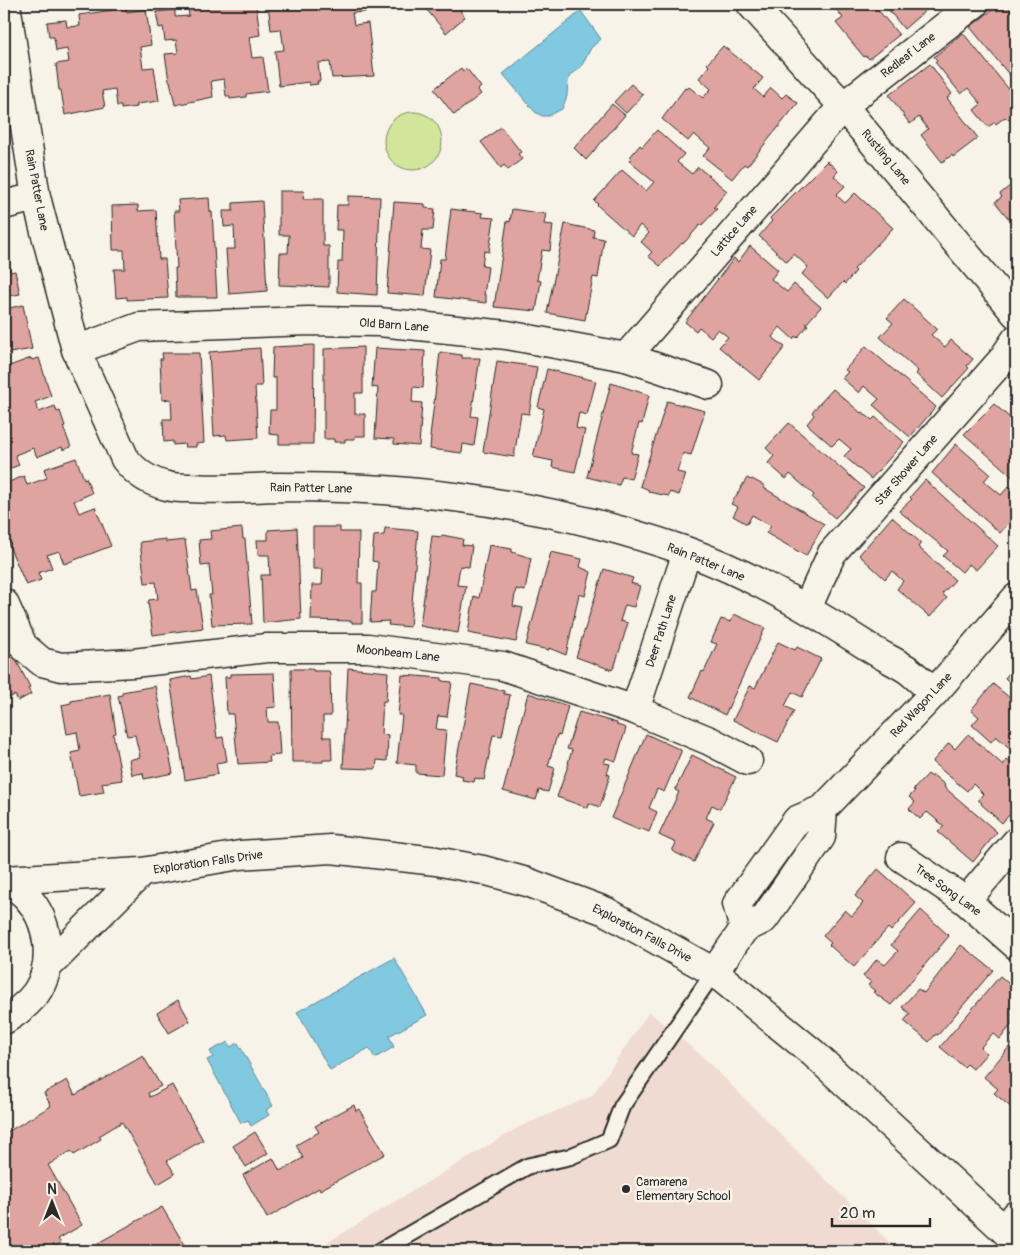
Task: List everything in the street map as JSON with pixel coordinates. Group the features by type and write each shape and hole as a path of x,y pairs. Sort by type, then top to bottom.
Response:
{"street":[{"name":"Rain Patter Lane","path":"6,4 36,197 76,350 125,459 135,471 168,487 216,490 276,487 397,491 456,498 535,511 612,528 687,552 741,575 807,608 907,670 934,693"},
{"name":"Rustling Lane","path":"752,4 843,106 1016,314"},
{"name":"Redleaf Lane","path":"843,106 974,4"},
{"name":"Lattice Lane","path":"626,357 843,106"},
{"path":"4,205 36,197"},
{"name":"Old Barn Lane","path":"76,350 139,328 308,321 379,322 507,335 626,357 709,385"},
{"name":"Star Shower Lane","path":"807,608 832,553 1002,360 1016,339"},
{"name":"Deer Path Lane","path":"635,710 687,552"},
{"name":"Red Wagon Lane","path":"714,972 744,929 737,904 797,820 823,809 934,693 1016,598"},
{"name":"Moonbeam Lane","path":"4,603 23,646 42,662 61,667 133,663 267,648 368,648 503,666 635,710 710,741 748,761"},
{"path":"966,900 1016,842"},
{"name":"Exploration Falls Drive","path":"4,880 142,872 240,855 331,849 436,860 527,882 605,911 714,972 813,1053 1012,1228"},
{"name":"Tree Song Lane","path":"901,857 966,900 1016,945"},
{"name":"Exploration Falls Drive","path":"46,968 142,872"},
{"name":"Exploration Falls Drive","path":"4,880 26,896 41,917 48,943 46,968 36,992 20,1011 4,1020"}],"lane":[{"path":"380,1251 528,1166 568,1157 609,1140 622,1106 714,972"}],"shaded area":[{"name":"Camarena Elementary School","path":"649,1012 702,1056 898,1251 313,1251 519,1127 592,1096"}],"green space":[{"path":"413,112 424,114 437,125 442,141 440,152 429,165 413,170 402,168 389,157 384,141 386,130 397,117"}],"water":[{"path":"581,11 601,39 591,48 581,67 570,75 567,96 562,109 548,116 542,116 535,112 503,74"},
{"path":"394,958 427,1015 389,1036 394,1047 375,1058 369,1048 330,1070 297,1012"},
{"path":"228,1042 230,1047 238,1043 273,1106 266,1110 269,1115 251,1126 248,1120 241,1123 207,1060 213,1057 210,1051"}],"building":[{"path":"256,4 260,35 249,37 252,58 263,57 268,91 246,94 246,97 230,99 229,96 226,96 224,79 211,81 213,97 175,105 165,54 178,53 176,40 165,41 163,27 159,28 156,12 175,10 175,17 189,16 188,5"},
{"path":"268,4 364,4 365,12 352,13 354,25 368,23 374,76 332,78 330,62 318,63 320,81 317,81 318,84 309,85 309,82 279,86 275,51 284,50 281,29 271,30"},
{"path":"422,4 469,4 460,11 465,17 446,33"},
{"path":"821,4 831,4 825,9"},
{"path":"832,4 873,4 899,35 869,59 866,56 864,57 836,23 843,18"},
{"path":"884,4 933,4 904,29"},
{"path":"1000,4 1006,4 1016,17 1016,83 970,27"},
{"path":"126,8 127,12 146,9 151,45 140,47 143,68 154,67 159,101 137,104 137,107 121,109 121,106 117,106 115,89 102,91 105,107 65,115 61,90 59,90 56,64 69,62 67,49 56,51 54,37 49,37 47,22 66,20 67,27 80,26 79,15"},
{"path":"963,33 1016,98 1016,107 1013,110 1016,114 1008,120 1005,117 988,127 974,110 981,104 968,88 961,94 935,62 937,60 934,57"},
{"path":"723,46 763,78 754,89 763,97 771,88 782,98 786,94 798,103 747,166 744,164 732,179 703,156 710,148 694,134 688,141 662,119 685,88 689,87 703,98 711,89 699,78 709,66 707,64"},
{"path":"930,64 952,94 947,98 978,138 953,157 952,155 942,162 921,135 928,129 919,117 910,124 889,95"},
{"path":"461,68 463,71 467,69 481,87 478,90 481,94 454,115 434,89"},
{"path":"631,84 643,95 626,113 614,102"},
{"path":"612,104 625,115 586,160 574,148"},
{"path":"501,127 521,152 518,154 522,159 508,170 504,165 501,168 481,142"},
{"path":"657,130 684,154 677,162 692,174 698,167 727,191 714,207 717,209 660,266 648,256 652,252 641,242 649,233 640,225 632,236 594,201 622,170 646,191 654,182 629,161 640,145 642,147"},
{"path":"827,161 838,171 834,176 845,186 836,195 845,203 855,193 893,228 854,269 856,271 845,284 843,282 828,298 802,274 808,267 794,254 787,262 759,236 772,221 770,218"},
{"path":"1016,181 1016,214 1009,219 995,202 1002,197 1000,194"},
{"path":"279,191 304,191 303,199 323,199 323,246 329,246 329,287 279,285 280,253 288,253 289,235 279,235"},
{"path":"348,196 380,197 377,295 337,292 338,262 342,262 343,230 336,230 337,205 348,205"},
{"path":"209,198 210,212 212,212 217,297 176,297 175,268 177,268 174,211 179,211 178,200"},
{"path":"262,201 267,291 229,294 226,249 235,249 234,226 224,227 223,211 233,211 233,203"},
{"path":"394,202 425,204 425,208 435,209 433,230 423,230 421,249 430,250 425,296 387,293"},
{"path":"138,205 138,211 156,210 159,259 165,259 168,298 127,300 127,297 116,298 114,269 125,269 124,250 113,250 112,206"},
{"path":"451,209 483,213 482,217 494,218 489,252 484,251 482,266 488,267 484,295 486,295 486,303 436,297 440,259 445,259"},
{"path":"512,209 546,214 544,224 553,225 550,251 542,250 537,280 541,281 536,311 494,307 507,221 510,222"},
{"path":"565,224 594,230 593,237 604,239 598,278 593,277 585,320 547,313"},
{"path":"750,246 778,270 771,279 787,292 794,284 821,307 797,338 795,336 793,339 780,327 772,337 785,347 759,380 719,347 728,337 718,329 711,337 699,327 696,331 685,322 734,258 738,262"},
{"path":"4,254 6,254 10,272 15,271 20,294 4,297"},
{"path":"904,299 937,329 931,335 945,347 951,340 973,359 967,366 969,368 942,398 916,374 918,371 880,337 893,323 887,318"},
{"path":"4,301 5,309 23,305 32,349 4,354"},
{"path":"314,345 313,444 279,444 279,435 269,434 270,410 276,410 276,378 272,378 273,347"},
{"path":"866,346 936,407 910,437 873,405 879,399 864,386 859,393 842,378 848,372 845,370"},
{"path":"363,347 363,393 355,393 355,414 365,414 365,436 345,439 345,442 334,442 334,439 324,439 324,349"},
{"path":"260,348 262,386 255,386 258,438 227,440 226,435 214,436 209,352"},
{"path":"375,348 425,351 423,388 413,387 412,402 422,403 419,446 394,444 394,439 375,438 378,388 372,387"},
{"path":"440,352 462,355 462,358 480,358 471,416 478,417 474,446 463,444 462,453 430,449"},
{"path":"162,353 199,353 204,443 196,444 196,447 185,447 184,444 173,445 173,441 164,442 163,419 172,419 171,399 162,400 160,359 163,359"},
{"path":"31,358 32,360 39,358 51,396 35,402 39,412 55,406 57,412 60,411 65,426 63,427 71,447 63,450 62,447 37,457 33,448 15,455 19,465 4,471 4,368"},
{"path":"497,361 537,367 529,414 521,413 514,457 483,452"},
{"path":"547,369 596,381 587,415 579,413 576,428 585,430 575,472 552,467 553,461 533,457 544,409 538,407"},
{"path":"611,383 649,395 642,424 639,423 631,453 638,454 631,479 622,477 619,485 587,477"},
{"path":"833,389 861,413 872,420 875,417 904,442 871,479 844,456 851,449 839,439 832,446 807,424 814,415 812,412"},
{"path":"667,401 705,411 691,455 683,453 677,472 686,474 679,495 670,492 669,496 648,492 649,490 640,486"},
{"path":"994,404 1016,423 1016,480 964,434"},
{"path":"789,423 864,488 835,518 812,498 814,495 790,474 786,479 768,463 774,456 766,448"},
{"path":"956,444 990,474 984,481 1001,495 1009,486 1016,493 1016,500 1013,504 1016,507 1016,515 1000,533 932,473"},
{"path":"76,458 92,493 74,501 79,513 95,507 111,546 64,564 59,551 47,555 52,568 38,573 41,580 26,585 4,534 4,484 24,476 27,485 47,478 44,469"},
{"path":"747,478 765,486 764,488 824,524 806,556 766,533 771,526 752,515 747,524 733,516 738,507 731,504"},
{"path":"925,480 998,546 976,570 969,564 962,572 943,556 948,551 899,511 912,499 910,497"},
{"path":"892,517 921,543 918,547 955,580 942,594 947,598 930,617 897,589 903,581 892,571 885,579 859,555"},
{"path":"313,527 340,527 340,532 359,532 358,583 362,583 362,623 311,620 312,585 322,585 323,569 313,569"},
{"path":"242,528 243,539 245,539 252,624 212,625 209,565 201,566 199,540 211,539 210,531"},
{"path":"297,528 301,619 263,623 261,575 270,575 269,555 258,555 257,540 268,540 268,530"},
{"path":"385,528 418,531 410,627 388,625 389,621 370,622 372,592 376,592 378,562 372,561 374,536 384,535"},
{"path":"442,535 463,539 462,545 472,546 469,567 460,566 457,585 466,586 458,633 420,626 432,536 442,537"},
{"path":"166,539 166,542 185,540 192,591 197,590 203,628 153,635 148,602 149,600 158,599 156,582 145,583 140,542"},
{"path":"489,545 512,549 512,552 531,558 525,591 516,589 513,606 523,608 516,642 468,633 474,596 479,598"},
{"path":"551,552 582,559 580,567 591,572 585,596 579,594 566,655 549,648 549,650 526,645"},
{"path":"604,569 633,578 631,583 640,586 634,607 625,605 620,621 628,623 612,670 576,657"},
{"path":"734,614 765,628 725,715 690,697 717,644 711,642 721,619 731,622"},
{"path":"4,629 20,660 17,662 30,687 28,688 31,694 18,701 15,695 4,700"},
{"path":"778,642 795,650 797,647 821,659 802,697 792,692 785,706 794,711 778,742 733,720 750,686 755,688"},
{"path":"1016,665 1016,688 1005,678"},
{"path":"348,668 388,672 386,701 383,701 381,734 388,735 387,761 377,760 376,769 343,768"},
{"path":"291,669 329,671 331,716 323,716 323,737 331,737 332,760 323,760 323,762 292,762"},
{"path":"274,673 276,707 267,708 268,722 278,722 280,755 269,756 270,762 238,764 233,714 227,714 225,677 230,677 230,674"},
{"path":"402,675 442,678 442,681 452,682 447,717 438,716 436,729 446,730 442,775 416,773 416,765 397,763 402,715 398,715"},
{"path":"191,676 192,679 209,676 217,738 223,737 227,761 216,763 218,774 185,780 170,680"},
{"path":"471,684 504,691 504,694 510,695 502,736 493,735 484,780 475,778 474,782 462,780 463,776 454,774"},
{"path":"993,684 1016,703 1016,754 996,736 991,742 972,725 979,717 971,710"},
{"path":"155,686 173,773 144,779 143,773 132,775 129,760 140,757 135,735 127,736 118,696 122,695 122,692"},
{"path":"528,693 568,706 560,736 557,735 548,766 555,768 548,792 539,790 536,800 503,791"},
{"path":"110,694 116,733 113,734 122,780 102,783 104,792 79,796 71,753 80,751 77,732 67,734 62,705 71,703 71,701"},
{"path":"579,712 617,723 617,725 626,728 616,761 606,758 604,763 610,764 607,774 610,775 600,807 589,803 588,808 557,797 569,763 572,750 567,749"},
{"path":"646,734 681,750 664,792 657,789 649,808 657,812 649,832 640,828 639,830 611,818"},
{"path":"968,734 1003,765 1007,760 1016,768 1016,811 1011,817 1009,815 1002,823 978,800 983,794 973,784 967,791 932,762 949,743 955,749"},
{"path":"692,755 736,777 720,809 712,805 706,818 714,822 694,862 672,851 676,843 659,835 679,792 675,790"},
{"path":"928,774 932,777 933,775 945,785 944,787 997,832 973,862 938,832 944,826 927,812 920,819 909,809 915,802 909,797"},
{"path":"878,869 916,903 891,931 888,928 854,967 829,945 831,943 823,936 845,910 852,916 863,903 855,896"},
{"path":"1016,876 1016,886 1011,882"},
{"path":"921,910 949,936 891,1005 873,992 875,991 868,985 871,982 863,976 877,959 885,965 898,951 891,945"},
{"path":"961,945 993,970 938,1035 936,1034 929,1042 904,1021 910,1014 902,1007 918,989 924,993"},
{"path":"1000,976 1016,990 1016,1019 1000,1039 993,1033 981,1047 987,1053 973,1069 967,1064 964,1067 940,1047"},
{"path":"178,1000 190,1021 169,1033 157,1013"},
{"path":"1016,1030 1016,1039 1011,1036"},
{"path":"1016,1039 1016,1106 1013,1109 994,1093 998,1089 984,1077"},
{"path":"143,1056 161,1086 148,1093 150,1097 172,1085 203,1140 167,1161 175,1174 158,1184 122,1122 99,1136 101,1139 74,1155 71,1151 48,1165 82,1225 58,1239 61,1243 46,1251 8,1251 4,1244 4,1134 51,1106 44,1093 67,1080 75,1095"},
{"path":"354,1105 356,1111 359,1109 385,1154 320,1190 319,1188 267,1218 243,1175 273,1158 280,1171 303,1158 296,1145 319,1132 315,1126"},
{"path":"255,1132 268,1153 246,1167 233,1146"},
{"path":"162,1207 188,1251 103,1251 98,1243"}],"place":[{"name":"Camarena Elementary School","path":"626,1189"}]}
